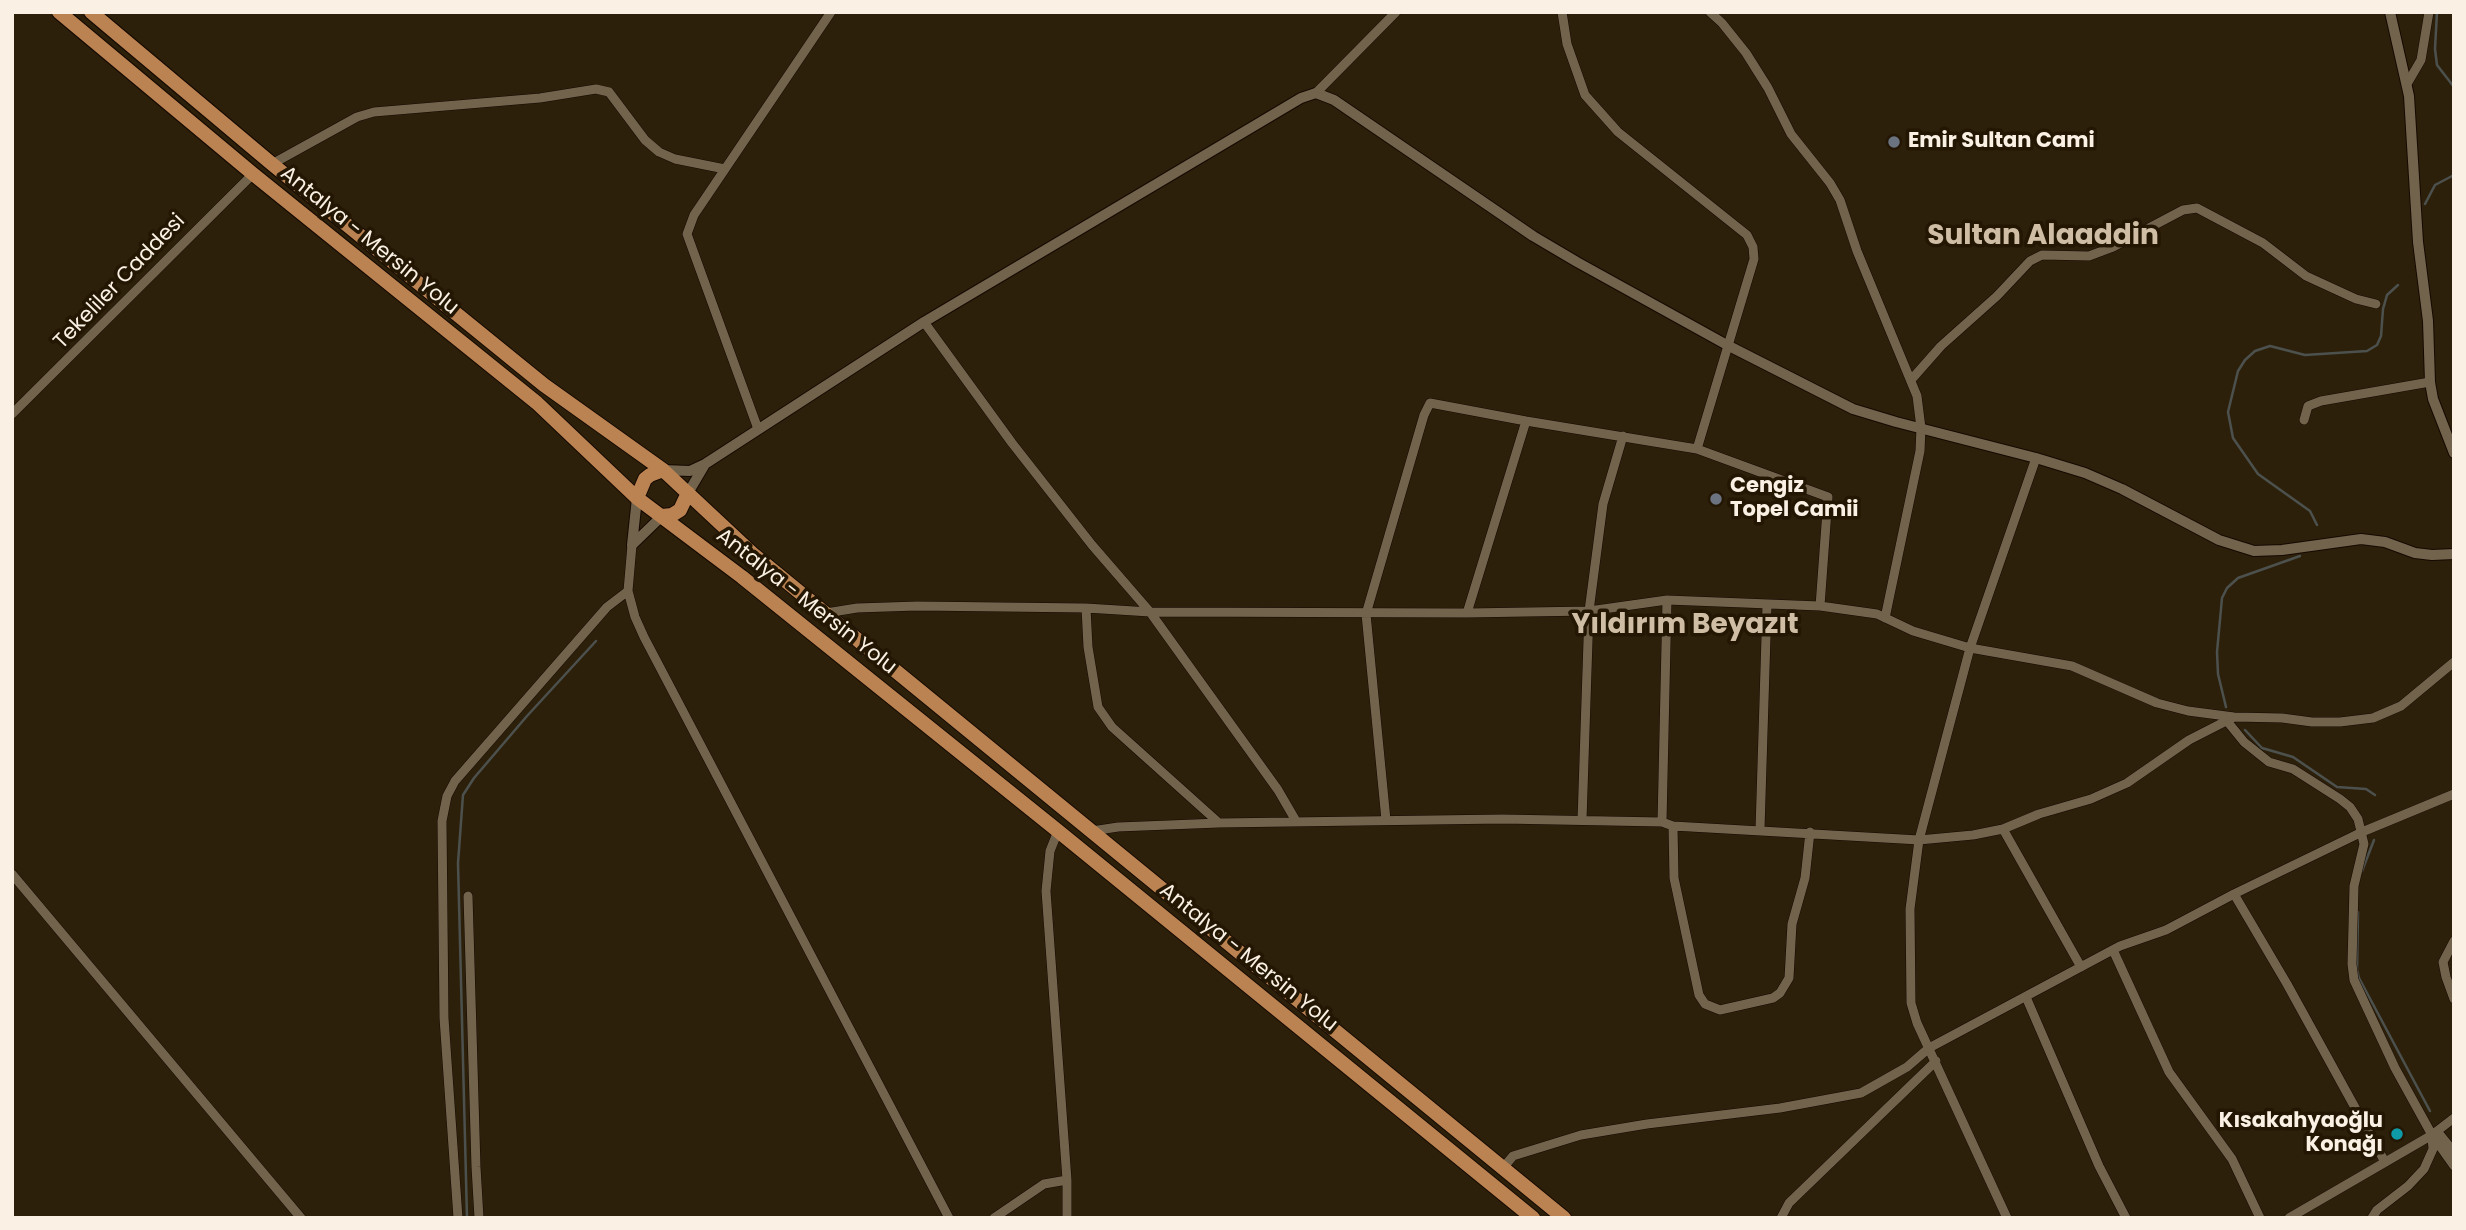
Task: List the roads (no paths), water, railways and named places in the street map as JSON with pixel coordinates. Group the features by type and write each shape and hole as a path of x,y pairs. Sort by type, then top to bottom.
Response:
{"highway":[{"name":"Antalya - Mersin Yolu","path":"59,12 253,174 537,403 638,498 742,577 1058,831 1532,1218"},
{"name":"Antalya - Mersin Yolu","path":"91,12 272,164 544,385 663,470 754,555 1564,1218"},
{"path":"638,498 645,479 663,470"},
{"path":"662,516 672,515 680,510 688,493"}],"street":[{"path":"758,429 687,234 694,215 831,12"},
{"path":"663,470 690,471 705,464 924,322 1301,98 1316,93 1396,12"},
{"path":"1562,12 1567,44 1585,95 1618,132 1747,234 1754,247 1754,259 1697,449"},
{"path":"1710,12 1746,53 1768,88 1791,134 1830,183 1840,200 1857,251 1917,396 1920,451 1885,618"},
{"path":"2407,84 2421,61 2429,12"},
{"path":"2388,13 2409,96 2418,242 2428,321 2430,382 2433,400 2454,453"},
{"path":"272,164 357,117 374,112 540,98 596,89 609,92 645,140 659,152 675,159 725,169"},
{"path":"1316,93 1334,100 1533,236 1727,345 1853,409 2036,458 2097,479 2219,540 2254,551 2282,550 2361,539 2385,542 2415,553 2454,554"},
{"name":"Tekeliler Caddesi","path":"12,414 253,174"},
{"path":"1911,380 1941,346 1997,296 2030,261 2042,255 2089,256 2113,247 2183,210 2197,208 2263,243 2306,276 2357,299 2376,303"},
{"path":"924,322 1028,463 1092,545 1150,612 1278,790 1296,821"},
{"path":"2304,420 2308,406 2321,401 2430,382"},
{"path":"1386,820 1366,614 1424,415 1430,403 1697,449 1828,497 1820,606"},
{"path":"1467,613 1526,421"},
{"path":"1582,820 1589,611 1603,504 1623,436"},
{"path":"2007,1218 1911,1003 1910,909 1919,840 1970,648 2036,458"},
{"path":"688,493 705,464"},
{"path":"638,498 628,591 635,617 949,1218"},
{"path":"632,545 662,516"},
{"path":"458,1218 444,1018 442,833 447,796 455,780 607,607 628,591"},
{"path":"1662,822 1667,600"},
{"path":"826,613 856,608 917,606 1086,608 1150,612 1467,613 1589,611 1667,600 1820,606 1877,614 1913,631 1970,648 2072,666 2157,703 2230,719 2282,718 2330,722 2373,718 2401,706 2454,662"},
{"path":"1760,829 1767,605"},
{"path":"1086,608 1088,647 1098,707 1112,727 1219,823"},
{"path":"1090,832 1118,827 1296,821 1582,820 1662,822 1673,826 1919,840 1973,835 2003,829 2039,814 2091,799 2127,783 2189,740 2230,719"},
{"path":"2230,719 2245,742 2269,762 2293,769 2345,802 2358,819 2364,849 2354,886 2354,980 2395,1068 2454,1166"},
{"path":"1503,1168 1513,1156 1581,1135 1780,1108 1861,1093 1907,1068 1929,1048 2113,950 2166,930 2362,832 2454,794"},
{"path":"1673,826 1674,878 1699,995 1705,1004 1720,1010 1773,998 1780,993 1788,978 1791,924 1805,878 1810,832"},
{"path":"2003,829 2081,967"},
{"path":"1058,831 1050,851 1046,891 1067,1180 1067,1218"},
{"path":"12,874 300,1218"},
{"path":"2234,894 2385,1162"},
{"path":"468,896 480,1218"},
{"path":"2454,941 2444,962 2454,999"},
{"path":"2113,950 2169,1072 2231,1159 2260,1218"},
{"path":"2026,998 2072,1105 2126,1218"},
{"path":"1782,1218 1789,1203 1936,1061"},
{"path":"2289,1218 2434,1133 2454,1118"},
{"path":"2434,1133 2454,1152"},
{"path":"2372,1218 2377,1210 2408,1186 2424,1169 2433,1149 2434,1133"},
{"path":"993,1218 1044,1184 1067,1180"}],"waterway":[{"path":"2437,12 2437,65 2454,87"},
{"path":"2425,204 2435,185 2454,175"},
{"path":"2317,525 2310,511 2258,474 2233,438 2228,412 2238,371 2255,351 2270,346 2305,355 2367,351 2377,345 2381,336 2387,295 2398,285"},
{"path":"2226,707 2218,674 2217,652 2222,598 2227,588 2238,578 2300,556"},
{"path":"467,1218 458,863 463,795 474,778 527,716 596,641"},
{"path":"2245,730 2262,748 2293,757 2337,787 2366,789 2375,795"},
{"path":"2362,871 2374,840"},
{"path":"2358,912 2359,978 2430,1111"}],"place":[{"name":"Emir Sultan Cami","path":"1894,142"},
{"name":"Cengiz Topel Camii","path":"1716,499"},
{"name":"Kısakahyaoğlu Konağı","path":"2397,1134"}],"district":[{"name":"Sultan Alaaddin","path":"2043,237"},
{"name":"Yıldırım Beyazıt","path":"1685,626"}]}
